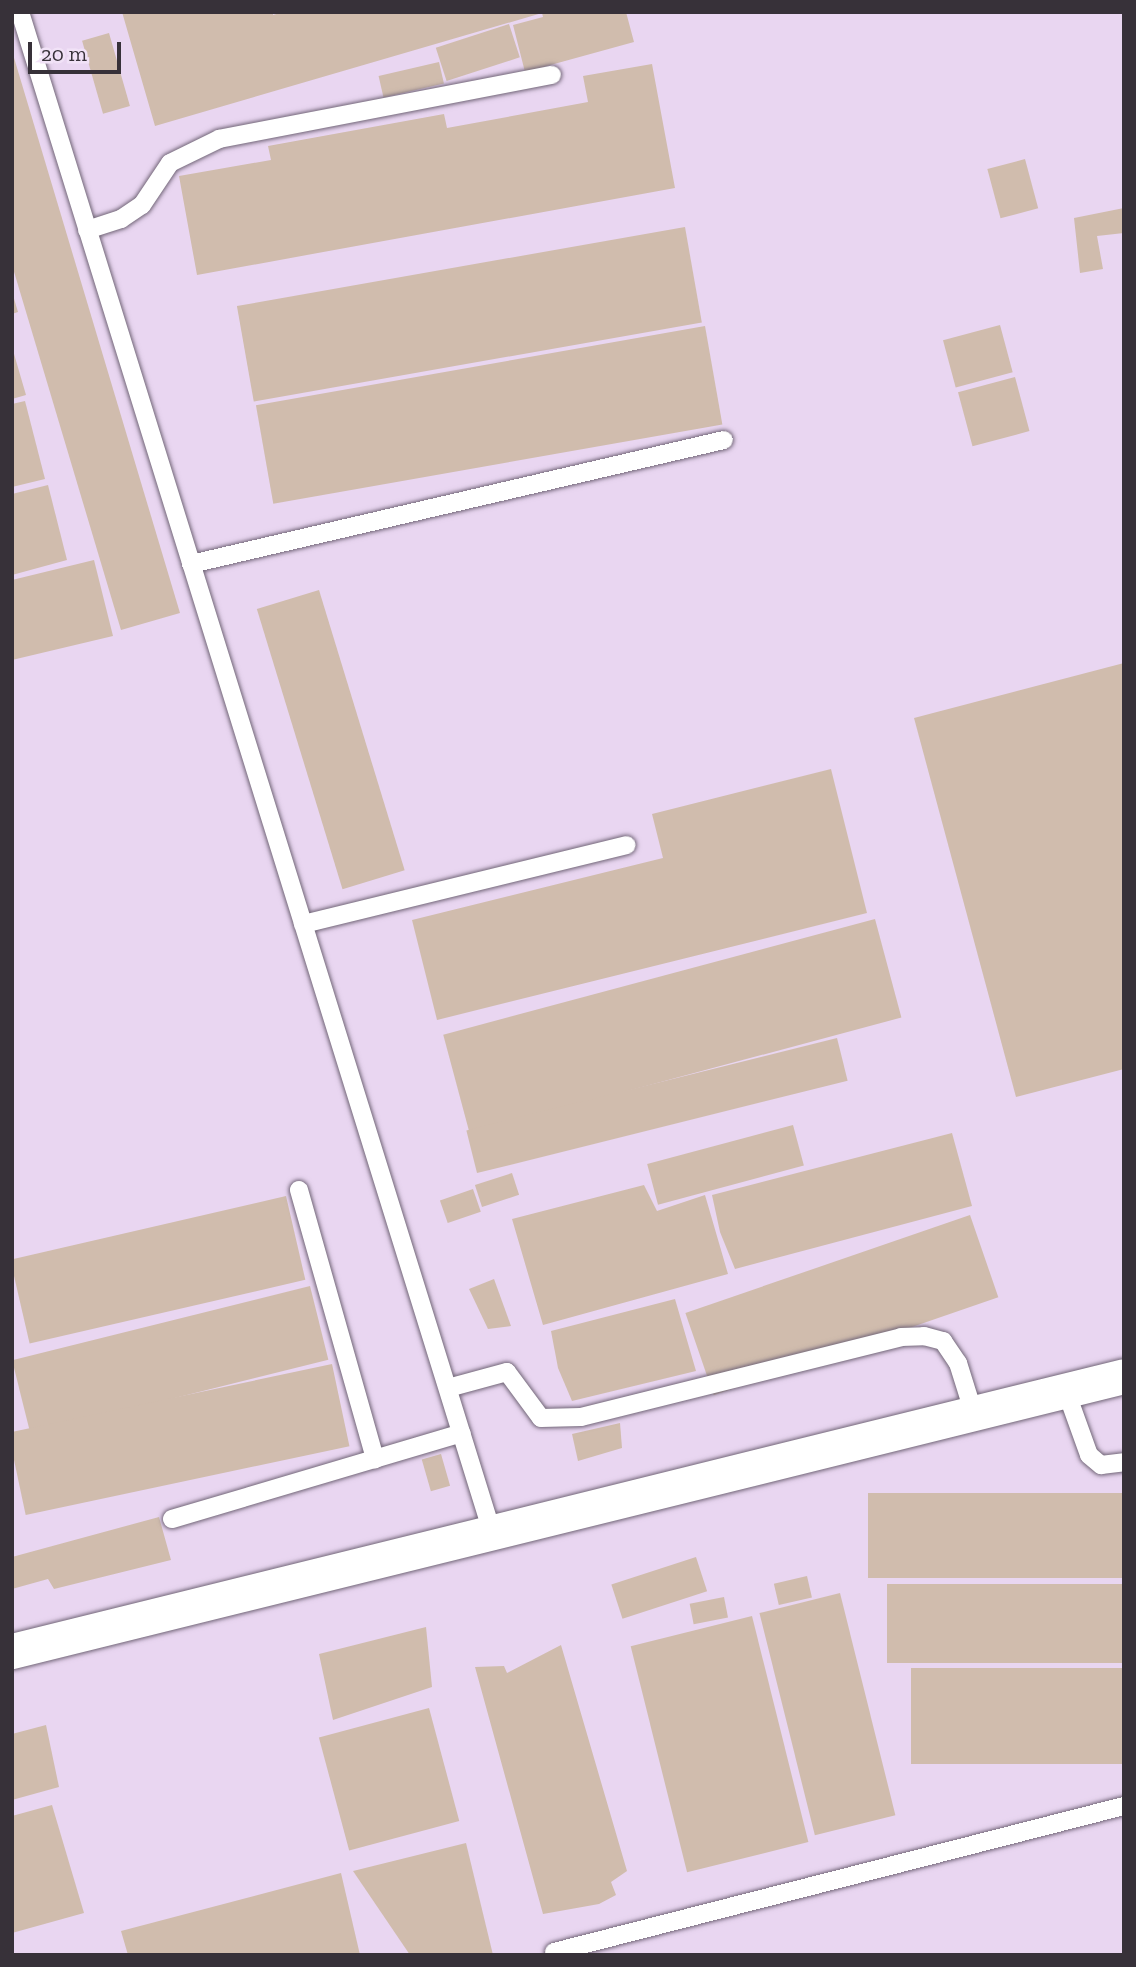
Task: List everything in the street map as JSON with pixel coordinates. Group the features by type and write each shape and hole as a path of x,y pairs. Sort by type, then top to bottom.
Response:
{"street":[{"path":"12,1651 1124,1377"}],"lane":[{"path":"20,12 492,1532"},
{"path":"88,230 121,219 142,205 170,163 219,139 552,75"},
{"path":"191,564 724,440"},
{"path":"303,923 626,845"},
{"path":"299,1190 375,1459"},
{"path":"448,1388 507,1372 541,1418 581,1417 901,1337 924,1336 943,1341 958,1363 974,1414"},
{"path":"1066,1391 1089,1455 1101,1465 1124,1462"},
{"path":"172,1518 462,1433"},
{"path":"554,1952 1124,1806"}],"shaded area":[{"path":"12,12 1124,12 1124,1955 12,1955"}],"building":[{"path":"122,12 273,12 273,15 283,12 626,12 634,42 525,72 513,25 543,17 542,13 155,126"},
{"path":"509,24 520,57 447,81 436,48"},
{"path":"109,33 130,106 103,114 82,41"},
{"path":"12,51 180,613 121,630 12,265"},
{"path":"439,62 444,83 384,97 379,76"},
{"path":"652,64 675,188 197,275 179,176 271,160 268,146 444,114 447,128 588,102 583,76"},
{"path":"1025,159 1038,208 1001,218 987,169"},
{"path":"1124,208 1124,233 1097,236 1103,269 1080,273 1074,218"},
{"path":"685,227 702,323 254,402 237,306"},
{"path":"12,292 18,312 12,314"},
{"path":"1000,325 1013,372 956,388 943,340"},
{"path":"705,326 722,424 273,504 256,405"},
{"path":"12,347 26,395 12,399"},
{"path":"1015,377 1029,431 973,446 958,392"},
{"path":"25,401 45,479 12,487 12,404"},
{"path":"48,485 67,560 12,575 12,494"},
{"path":"94,560 113,636 12,660 12,580"},
{"path":"319,590 405,870 343,889 257,609"},
{"path":"1124,663 1124,1069 1016,1097 914,718"},
{"path":"831,769 867,913 437,1020 412,920 663,858 652,814"},
{"path":"875,919 901,1018 470,1133 443,1035"},
{"path":"837,1038 848,1081 477,1173 466,1130"},
{"path":"793,1125 804,1166 658,1205 647,1164"},
{"path":"952,1133 972,1206 735,1269 720,1232 712,1195"},
{"path":"512,1173 519,1195 482,1207 475,1185"},
{"path":"644,1185 657,1211 705,1195 728,1274 543,1325 512,1219"},
{"path":"473,1189 481,1212 448,1223 440,1200"},
{"path":"286,1196 305,1280 30,1343 12,1259"},
{"path":"970,1215 998,1297 714,1395 685,1313"},
{"path":"494,1279 511,1326 488,1329 469,1289"},
{"path":"310,1286 328,1360 31,1434 12,1360"},
{"path":"675,1299 696,1371 572,1401 558,1368 551,1331"},
{"path":"332,1364 349,1446 26,1515 12,1451 12,1432"},
{"path":"620,1423 622,1448 578,1461 572,1434"},
{"path":"441,1454 450,1486 431,1491 422,1460"},
{"path":"868,1493 1124,1493 1124,1578 868,1578"},
{"path":"159,1517 171,1560 54,1589 48,1579 12,1589 12,1557"},
{"path":"696,1557 707,1591 622,1619 611,1585"},
{"path":"807,1576 812,1597 779,1605 774,1584"},
{"path":"887,1584 1124,1584 1124,1663 887,1663"},
{"path":"840,1593 895,1815 815,1835 759,1613"},
{"path":"724,1597 728,1618 694,1624 690,1604"},
{"path":"752,1616 808,1842 687,1872 631,1646"},
{"path":"426,1627 432,1687 333,1720 319,1654"},
{"path":"561,1645 627,1871 611,1882 616,1895 599,1904 543,1914 475,1667 504,1666 507,1673"},
{"path":"911,1668 1124,1668 1124,1764 911,1764"},
{"path":"429,1708 459,1821 349,1851 319,1738"},
{"path":"46,1725 59,1787 12,1800 12,1734"},
{"path":"52,1805 84,1913 12,1933 12,1816"},
{"path":"466,1843 493,1955 410,1955 353,1871"},
{"path":"341,1873 360,1955 128,1955 121,1931"}]}
